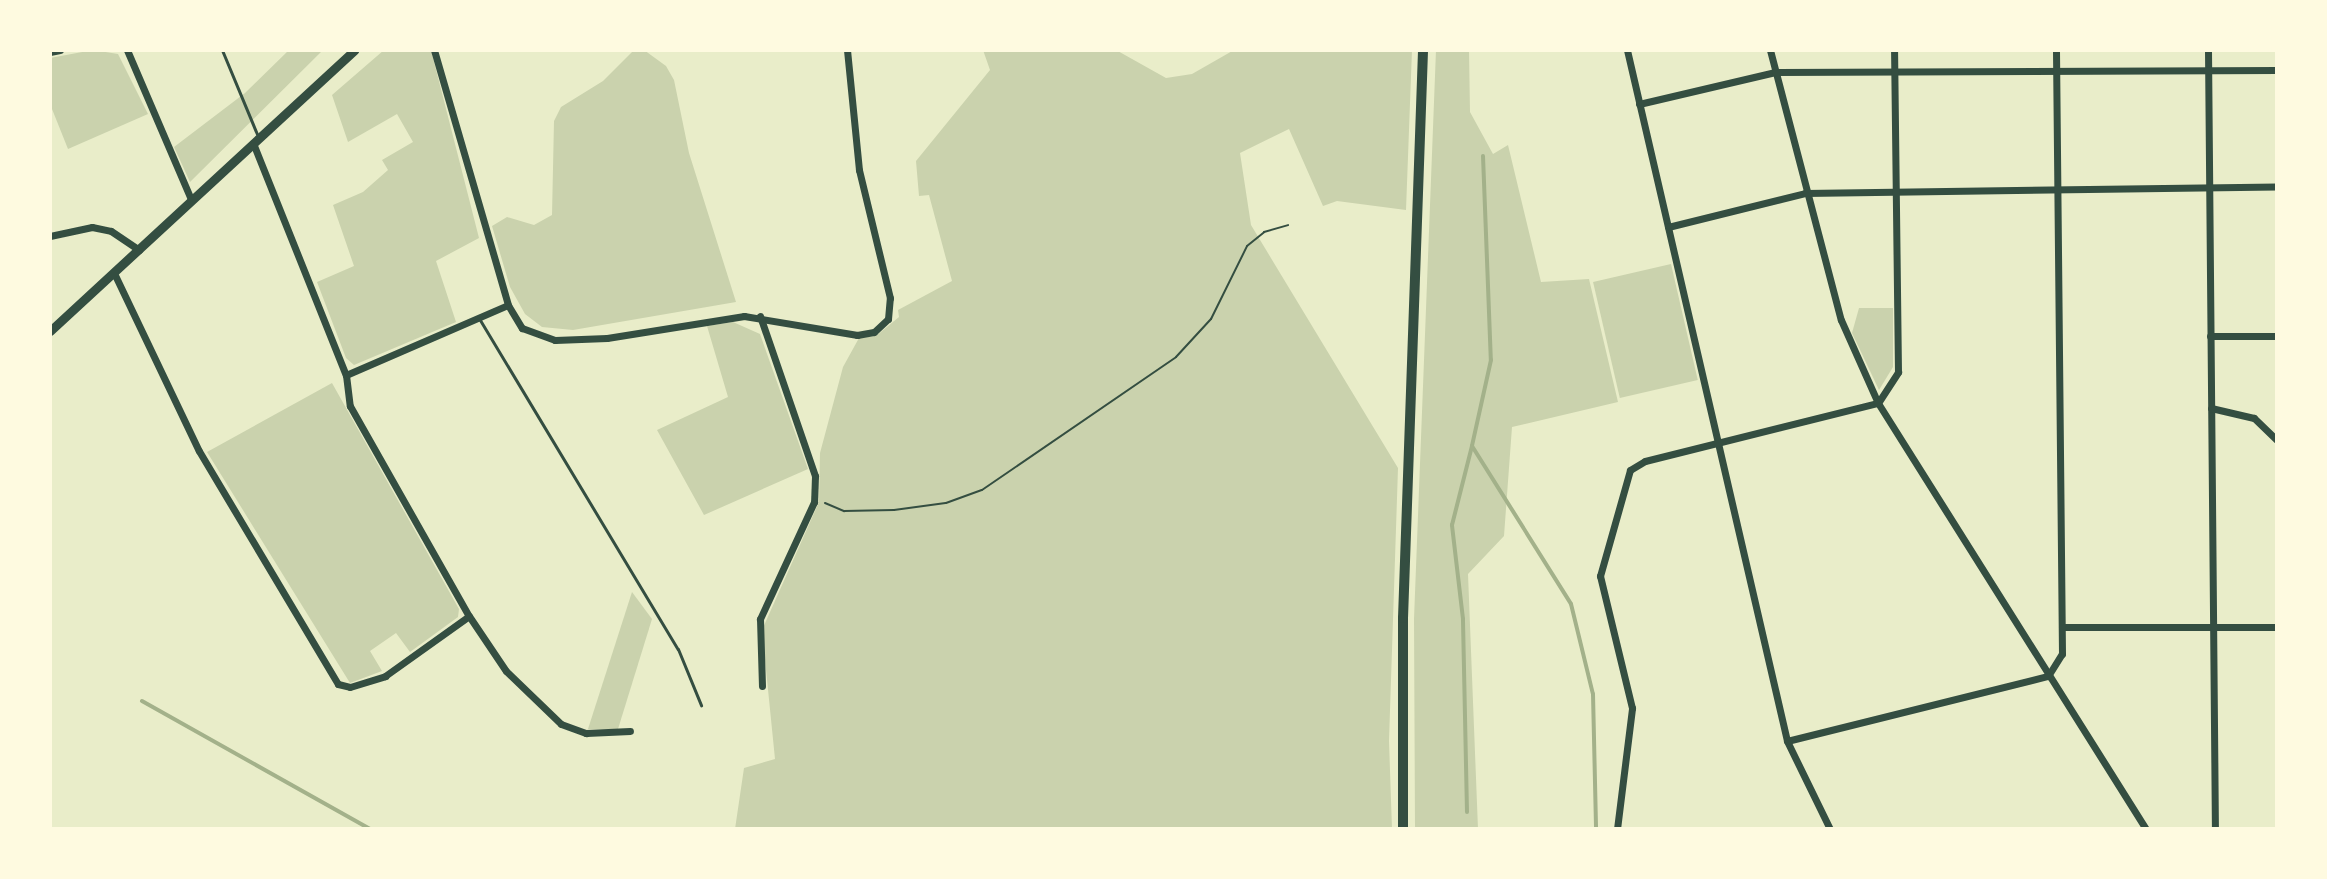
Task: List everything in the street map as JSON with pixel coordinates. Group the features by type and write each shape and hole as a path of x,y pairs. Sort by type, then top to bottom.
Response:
{"main road":[{"path":"50,331 354,50"},
{"path":"1403,829 1403,634 1424,50"}],"street":[{"path":"50,52 60,50"},
{"path":"127,50 191,199"},
{"path":"435,52 508,305 522,328 555,340 607,338 760,316 857,335 874,332 888,319 890,298 859,170 847,50"},
{"path":"1627,50 1787,741 1830,829"},
{"path":"1770,50 1805,193 1841,320 1878,403 2146,829"},
{"path":"1617,829 1632,708 1600,576 1620,494 1630,470 1645,461 1878,403 1898,372 1894,50"},
{"path":"1787,741 2048,676 2062,654 2056,50"},
{"path":"2208,50 2215,829"},
{"path":"1639,104 1775,72 2277,70"},
{"path":"256,140 346,375 350,406 469,616 506,671 561,724 586,733 630,731"},
{"path":"1668,227 1805,193 2277,186"},
{"path":"50,236 92,227 111,231 139,250"},
{"path":"114,273 199,451 338,684 350,687 385,676 469,616"},
{"path":"346,375 508,305"},
{"path":"760,316 815,476 814,502 760,619 762,686"},
{"path":"2210,336 2277,336"},
{"path":"2211,408 2254,418 2277,440"},
{"path":"2062,627 2277,627"}],"lane":[{"path":"222,50 256,140"},
{"path":"478,318 678,649 701,705"}],"path":[{"path":"833,508 894,510 946,503 1016,469 1176,357 1211,319 1247,246 1264,232 1288,225"}],"green space":[{"path":"93,50 118,54 148,114 68,149 50,104 50,58"},
{"path":"289,50 323,50 190,182 174,147 245,93"},
{"path":"384,50 431,50 479,238 436,261 456,322 354,365 346,358 317,282 354,266 333,205 363,192 388,170 382,160 413,142 397,114 348,142 332,95"},
{"path":"644,50 666,66 674,80 689,153 736,302 573,330 542,327 525,314 510,287 492,226 507,217 534,225 552,215 554,121 561,107 603,81 632,52"},
{"path":"983,50 1116,50 1166,78 1192,74 1234,50 1412,50 1406,210 1337,201 1323,206 1289,129 1240,153 1251,225 1398,468 1389,741 1392,829 735,829 744,768 775,759 762,630 819,502 820,453 843,367 859,338 876,336 899,317 898,310 952,281 929,195 919,196 916,161 990,70"},
{"path":"1436,50 1469,50 1470,112 1493,154 1508,145 1541,282 1589,279 1618,402 1512,427 1504,536 1468,574 1478,829 1415,829 1414,619"},
{"path":"1671,264 1698,380 1620,398 1593,282"},
{"path":"1859,308 1893,308 1893,367 1879,390 1852,333"},
{"path":"733,322 760,334 808,469 704,515 657,430 728,397 707,326"},
{"path":"332,383 459,609 458,617 410,652 396,633 370,651 382,671 350,683 207,452"},
{"path":"632,592 652,619 618,729 588,729"}],"waterway":[{"path":"1483,156 1491,360 1472,446 1571,604 1593,694 1596,829"},
{"path":"1467,812 1463,619 1452,525 1472,446"},
{"path":"142,701 370,829"}]}
